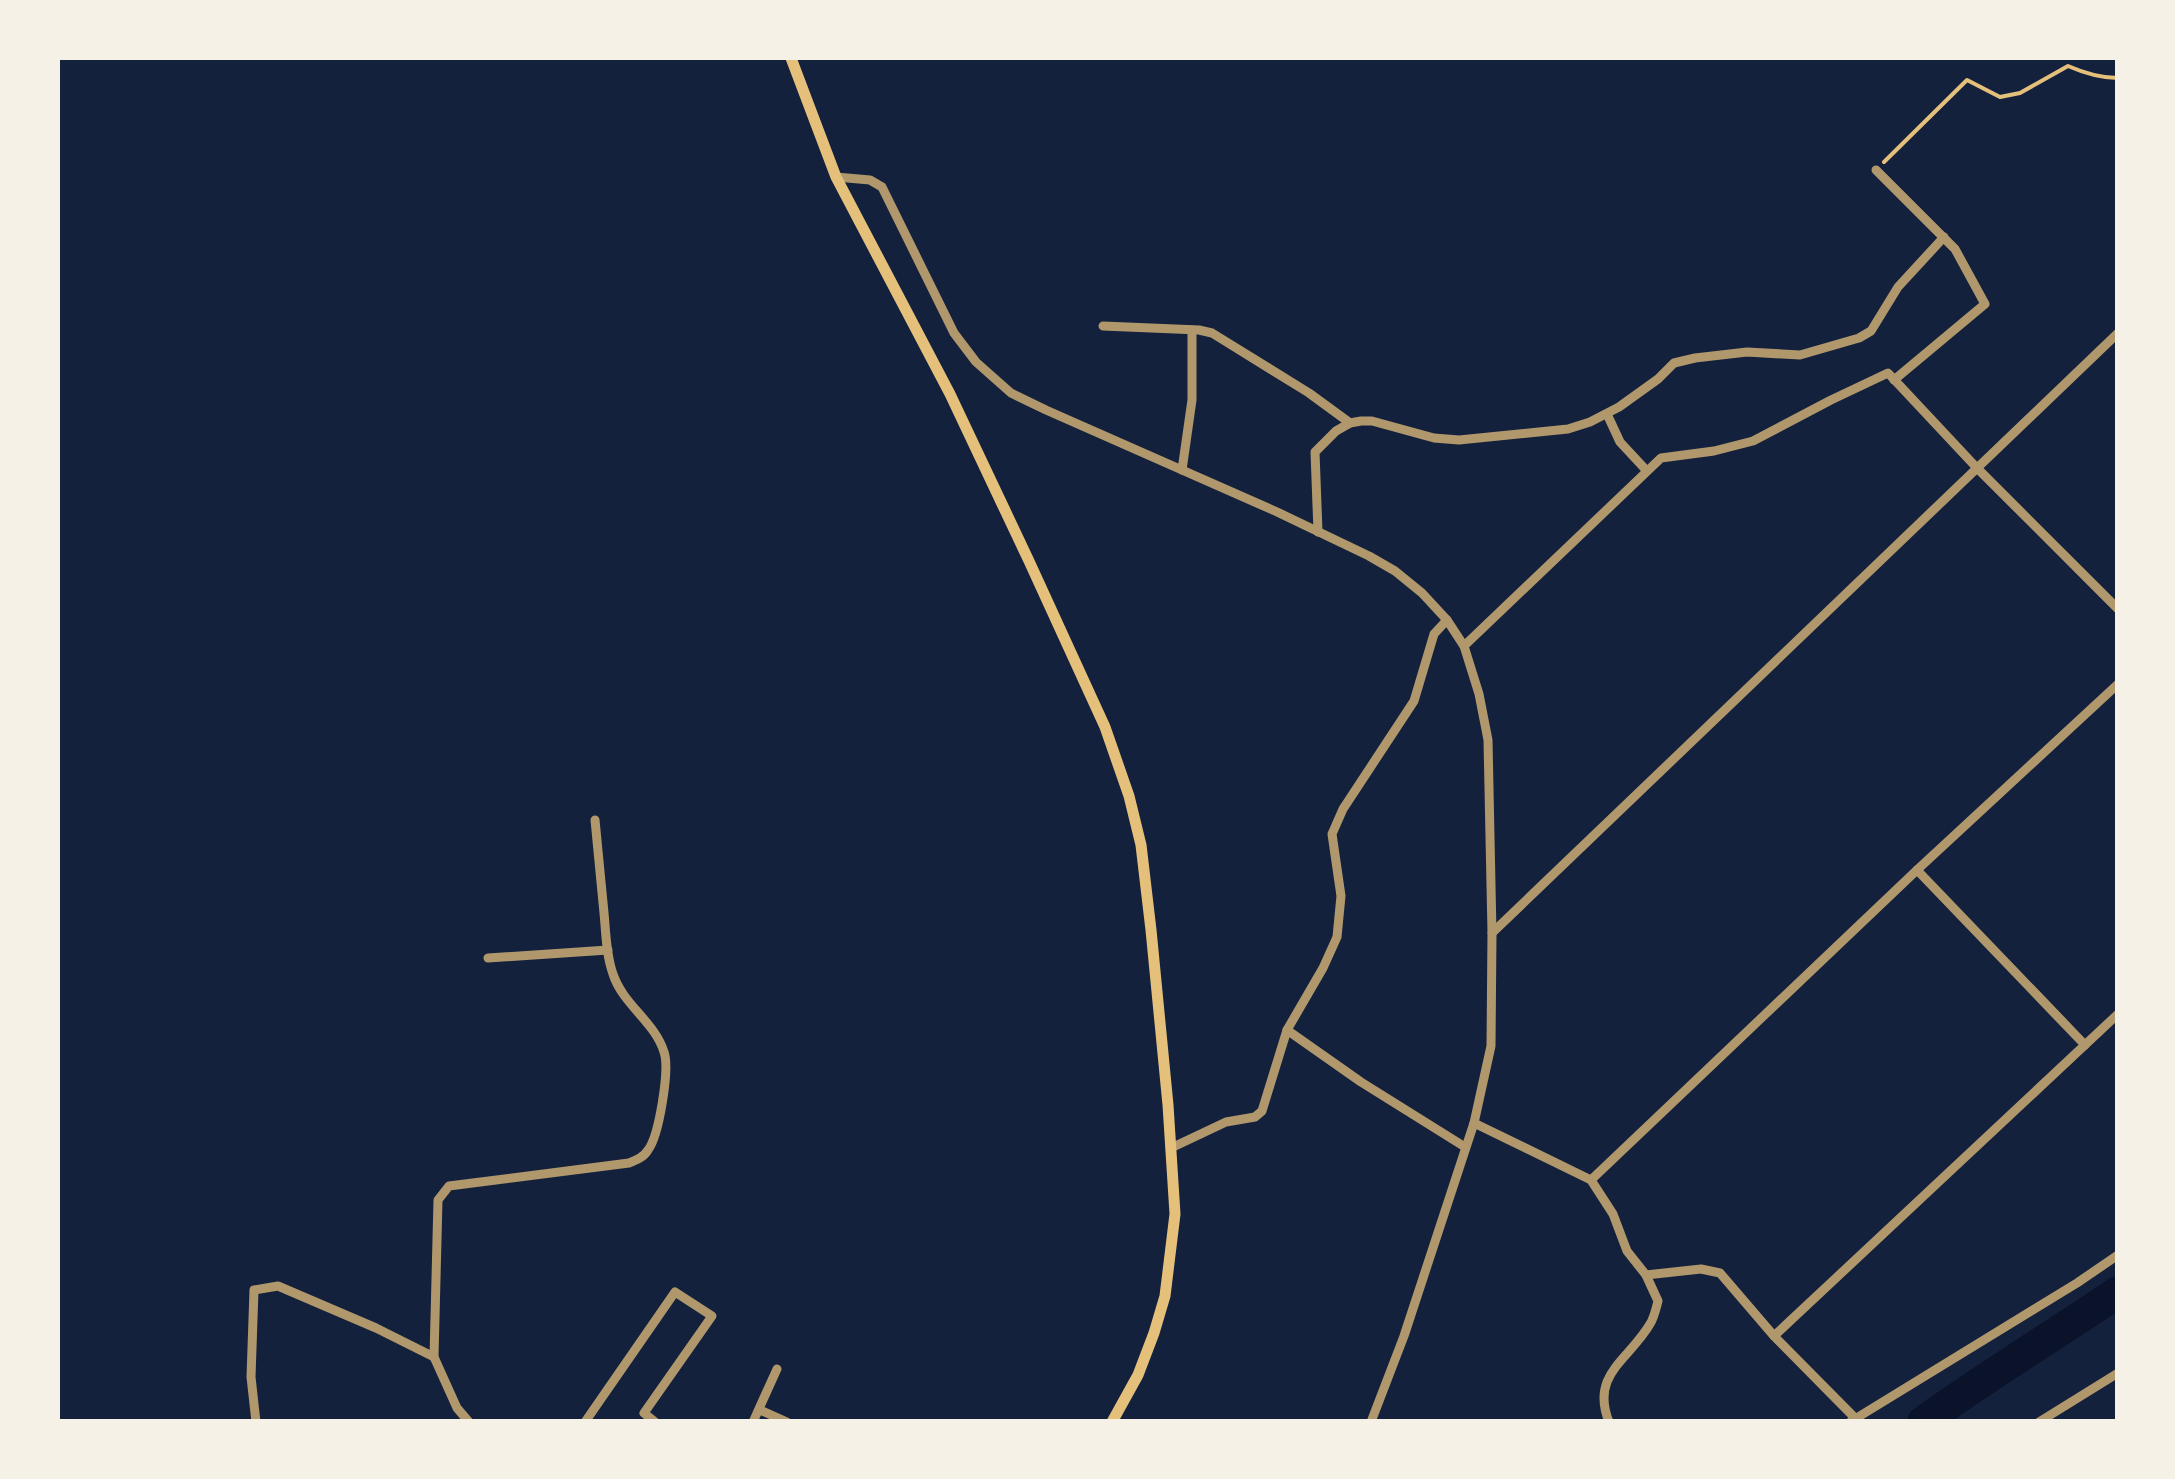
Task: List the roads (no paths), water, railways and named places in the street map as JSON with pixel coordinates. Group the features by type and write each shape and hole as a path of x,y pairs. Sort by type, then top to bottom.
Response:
{"main road":[{"path":"791,58 836,177 950,394 1029,560 1105,727 1129,796 1151,930 1175,1214 1165,1296 1154,1333 1138,1375 1112,1422"}],"street":[{"path":"1876,170 1955,249 1985,304 1894,380"},
{"path":"836,177 870,180 882,187 954,333 976,362 1011,393 1395,570 1447,620 1464,646 1488,740 1490,1046 1474,1124 1377,1418"},
{"path":"1318,532 1315,452 1336,430 1350,422 1372,421 1434,438 1459,440 1568,429 1607,414 1658,379 1674,363 1747,352 1800,355 1859,338 1872,331 1898,288 1944,237"},
{"path":"1102,326 1212,333 1350,422"},
{"path":"1182,470 1192,400 1192,330"},
{"path":"1492,932 2118,333"},
{"path":"1464,646 1661,458 1753,441 1888,373 2118,609"},
{"path":"1607,414 1620,442 1647,471"},
{"path":"1170,1148 1226,1122 1256,1116 1262,1111 1287,1030 1338,937 1342,896 1332,834 1342,808 1414,701 1434,634 1447,620"},
{"path":"1591,1180 2118,684"},
{"path":"469,1422 457,1408 434,1358 438,1200 448,1186 630,1164 642,1158 656,1132 666,1070 664,1052 622,994 612,973 595,820"},
{"path":"1917,870 2085,1044"},
{"path":"488,958 608,950"},
{"path":"1774,1336 2118,1014"},
{"path":"1287,1030 1465,1147"},
{"path":"1474,1124 1591,1180 1613,1214 1627,1251 1646,1275 1658,1302 1652,1323 1608,1378 1602,1396 1609,1422"},
{"path":"1646,1275 1701,1269 1720,1273 1852,1420 2118,1255"},
{"path":"256,1422 251,1377 254,1290 278,1286 434,1358"},
{"path":"586,1422 675,1292 712,1316 644,1413 655,1422"},
{"path":"753,1422 777,1369"},
{"path":"2039,1422 2118,1373"},
{"path":"760,1410 787,1422"}],"waterway":[{"path":"1923,1422 2118,1292"}]}
